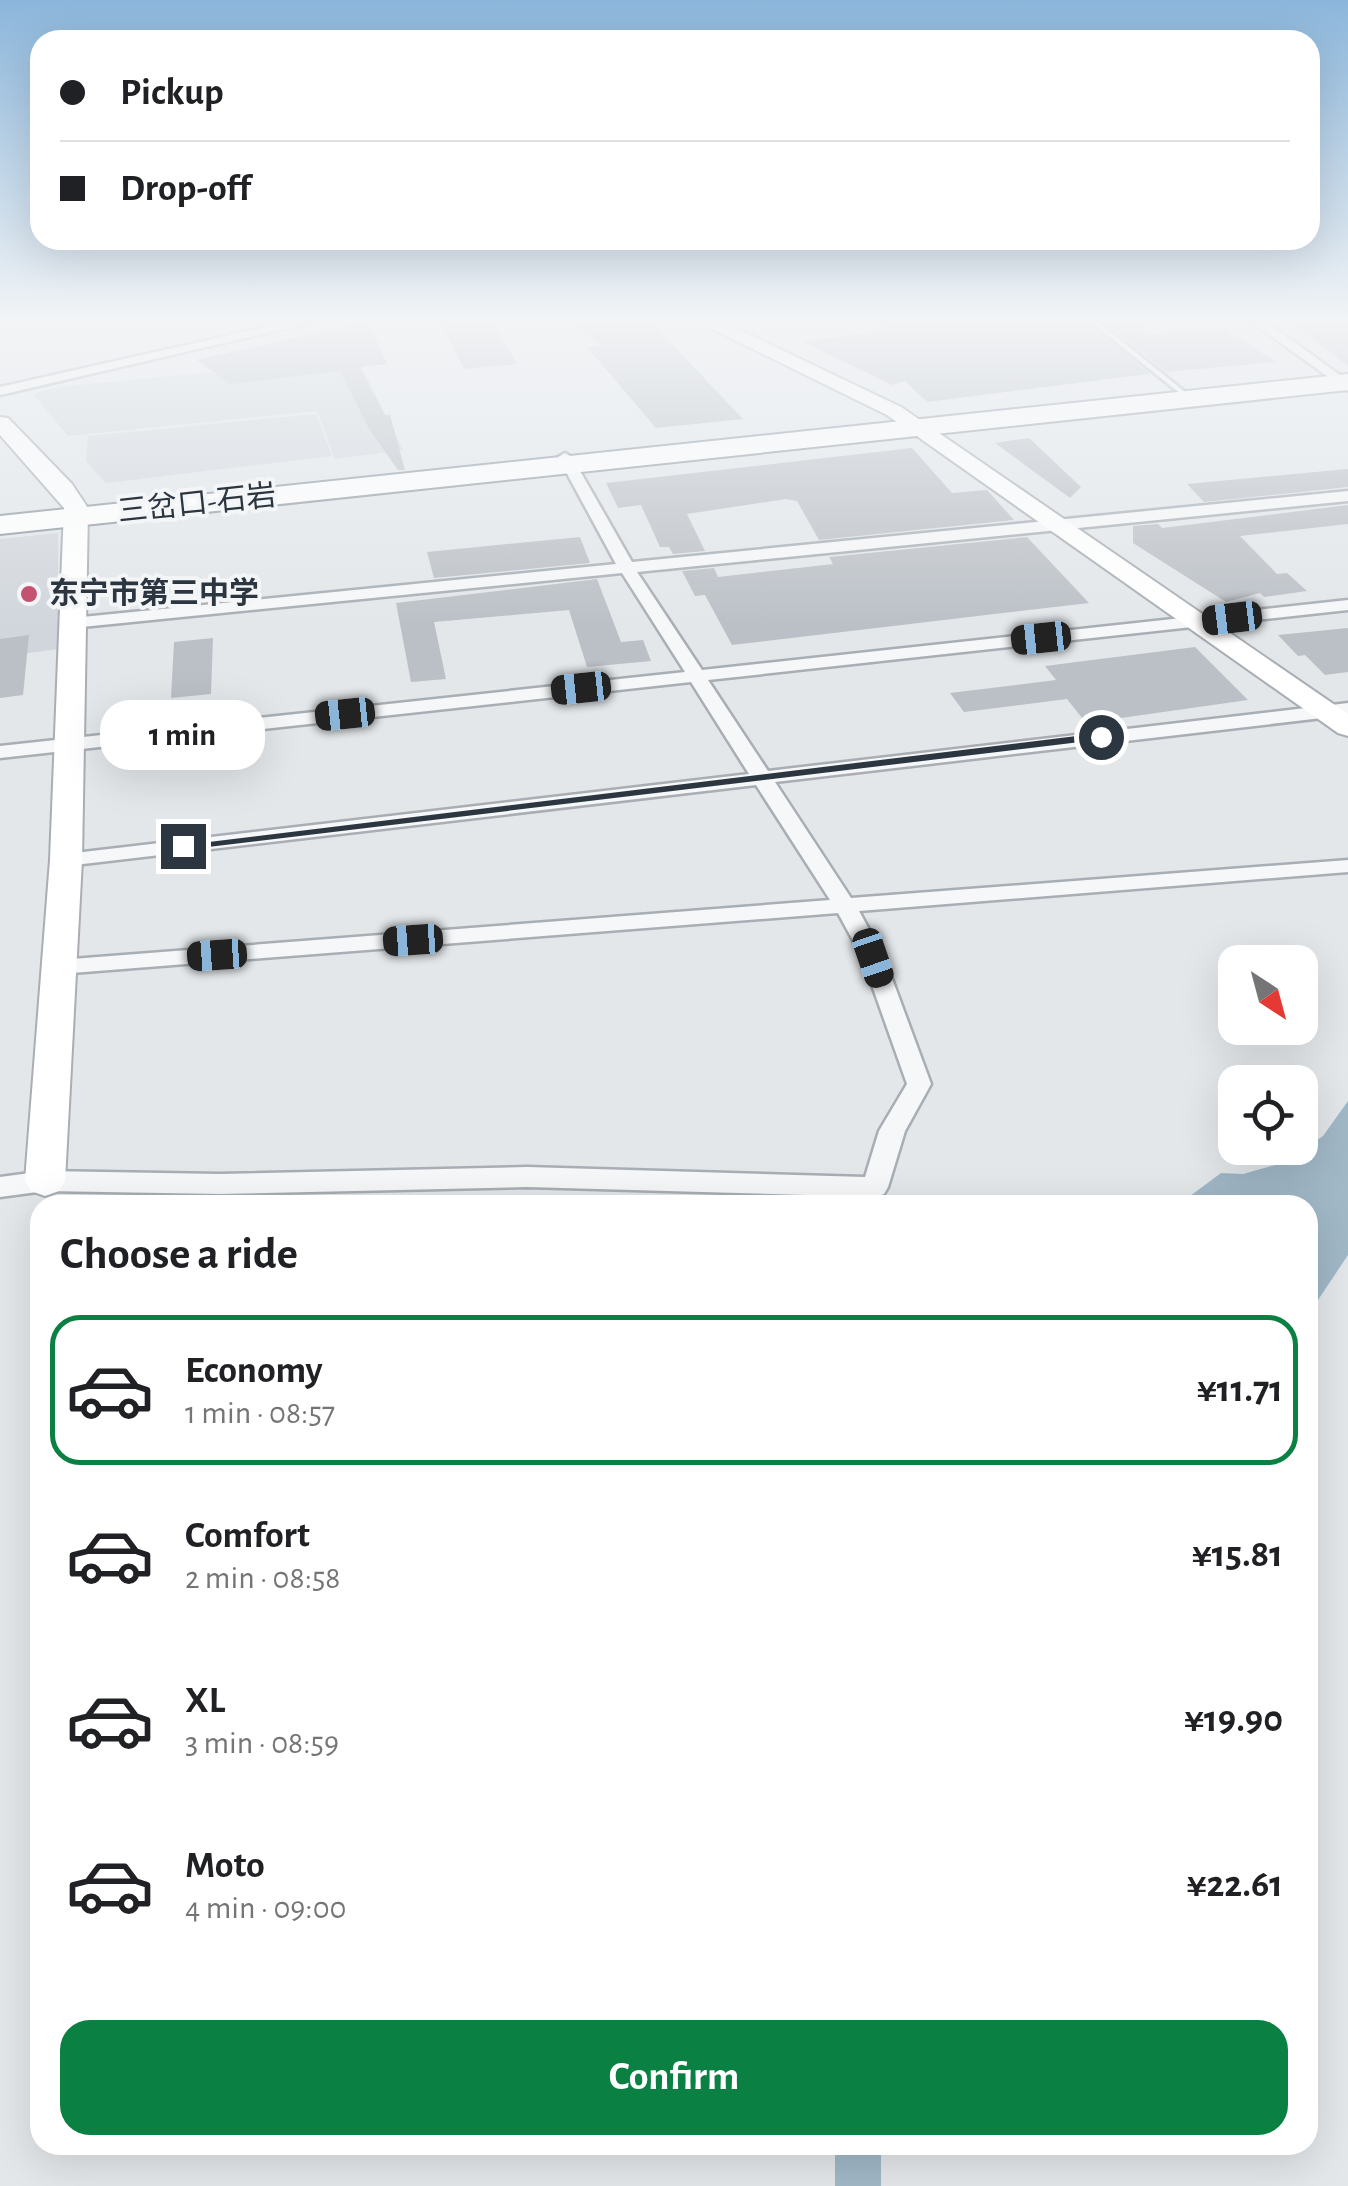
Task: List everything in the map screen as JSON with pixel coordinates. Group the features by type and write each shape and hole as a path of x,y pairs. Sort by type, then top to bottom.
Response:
{"highway":[{"name":"三岔口-石岩","path":"0,516 75,512 922,423"},
{"name":"三岔口-石岩","path":"913,424 923,423"},
{"name":"三岔口-石岩","path":"0,525 75,512"}],"street":[{"path":"0,423 64,488 75,512 66,860 45,1181"},
{"path":"913,424 1193,622 1336,710 1348,727"},
{"path":"0,1186 45,1181 220,1184 527,1177 875,1186 892,1131 919,1084 873,958 764,776 626,567 568,461"},
{"path":"72,623 1348,496"},
{"path":"0,752 1348,604"},
{"path":"66,860 1336,710"},
{"path":"60,967 1348,866"}],"shaded area":[{"path":"57,423 197,423 68,436"},
{"path":"223,423 319,423 332,456 106,483 86,461 88,436"},
{"path":"322,423 390,423 403,450 335,459"},
{"name":"东宁市第三中学","path":"58,533 58,649 0,657 0,539"}],"water":[{"path":"1348,1101 1348,1255 1318,1300 1318,1195 1191,1195 1221,1173 1243,1174 1275,1165 1318,1165 1318,1139"}],"building":[{"path":"366,423 392,423 405,470 398,470"},
{"path":"652,423 704,423 656,428"},
{"path":"1029,438 1081,487 1070,498 995,443"},
{"path":"912,448 952,493 987,490 1014,520 819,540 797,501 786,499 687,514 705,551 673,554 669,547 660,547 641,505 618,508 606,483"},
{"path":"1348,469 1348,487 1204,502 1187,484"},
{"path":"1348,505 1348,524 1240,536 1277,574 1287,573 1307,591 1264,597 1260,593 1226,602 1133,543 1133,526 1158,524 1162,528"},
{"path":"580,537 590,563 434,578 427,552"},
{"path":"1027,537 1089,603 732,645 705,595 695,596 682,571 714,568 718,577 833,564 829,557"},
{"path":"597,579 621,642 643,640 651,661 587,667 569,610 434,622 446,679 411,682 396,603"},
{"path":"1348,628 1348,672 1325,675 1305,655 1298,656 1278,635"},
{"path":"29,635 23,695 0,698 0,639"},
{"path":"213,638 211,694 171,698 174,642"},
{"path":"1195,647 1248,700 1086,723 1067,699 964,712 950,693 1056,680 1045,666"}],"waterway":[{"path":"858,2155 858,2186"}],"place":[{"name":"东宁市第三中学","path":"29,594"}],"route":[{"path":"183,846 1101,737"}]}
